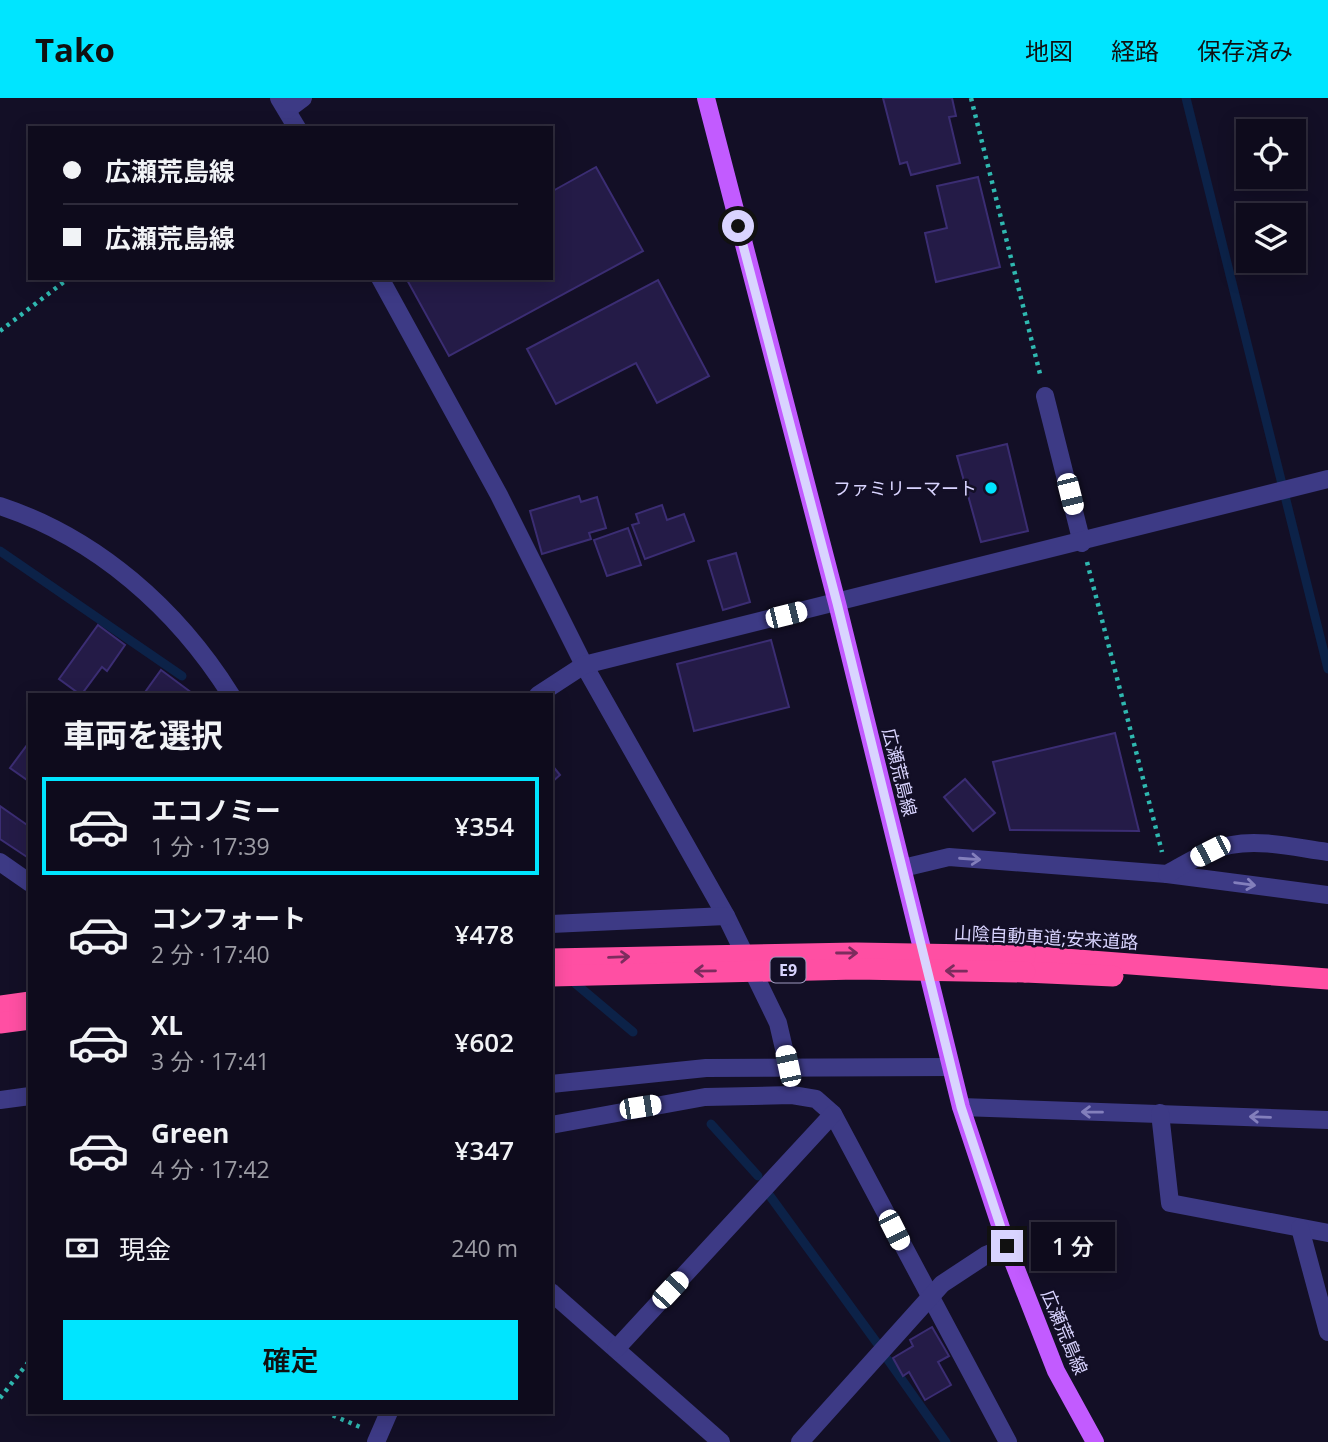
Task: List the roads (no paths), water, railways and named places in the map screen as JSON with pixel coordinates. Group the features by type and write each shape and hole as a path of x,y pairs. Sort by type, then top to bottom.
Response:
{"highway":[{"name":"山陰自動車道;安来道路","path":"553,959 856,953 1328,979"},
{"name":"山陰自動車道;安来道路","path":"553,975 1025,964 1328,993"},
{"path":"0,1006 28,1002"},
{"path":"0,1023 28,1019"}],"main road":[{"name":"広瀬荒島線","path":"706,98 837,603 961,1107 1007,1246 1056,1371 1095,1442"}],"street":[{"path":"296,126 283,104 303,98"},
{"path":"381,280 499,495 584,665 726,916 778,1023 788,1066"},
{"path":"1045,396 1082,542"},
{"path":"541,693 584,665 1328,479"},
{"path":"0,506 66,536 129,578 192,640 229,693"},
{"path":"1167,874 1210,851 1231,845 1250,843 1328,852"},
{"path":"902,868 949,857 1167,874 1328,895"},
{"path":"0,862 28,882"},
{"path":"553,924 726,916"},
{"path":"553,1084 706,1068 951,1067"},
{"path":"553,1125 705,1097 792,1095 817,1099 833,1114 1007,1442"},
{"path":"0,1100 28,1096"},
{"path":"961,1107 1328,1120"},
{"path":"1160,1113 1170,1203 1328,1233"},
{"path":"616,1349 833,1114"},
{"path":"1300,1228 1328,1332"},
{"path":"800,1442 942,1284 986,1255 1007,1246"},
{"path":"553,1294 721,1442"},
{"path":"378,1439 388,1414"}],"waterway":[{"path":"1186,98 1328,669"},
{"path":"0,551 182,676"},
{"path":"570,979 633,1032"},
{"path":"711,1124 758,1176"},
{"path":"770,1196 877,1343"},
{"path":"888,1360 946,1442"}],"place":[{"name":"ファミリーマート","path":"991,488"}]}
